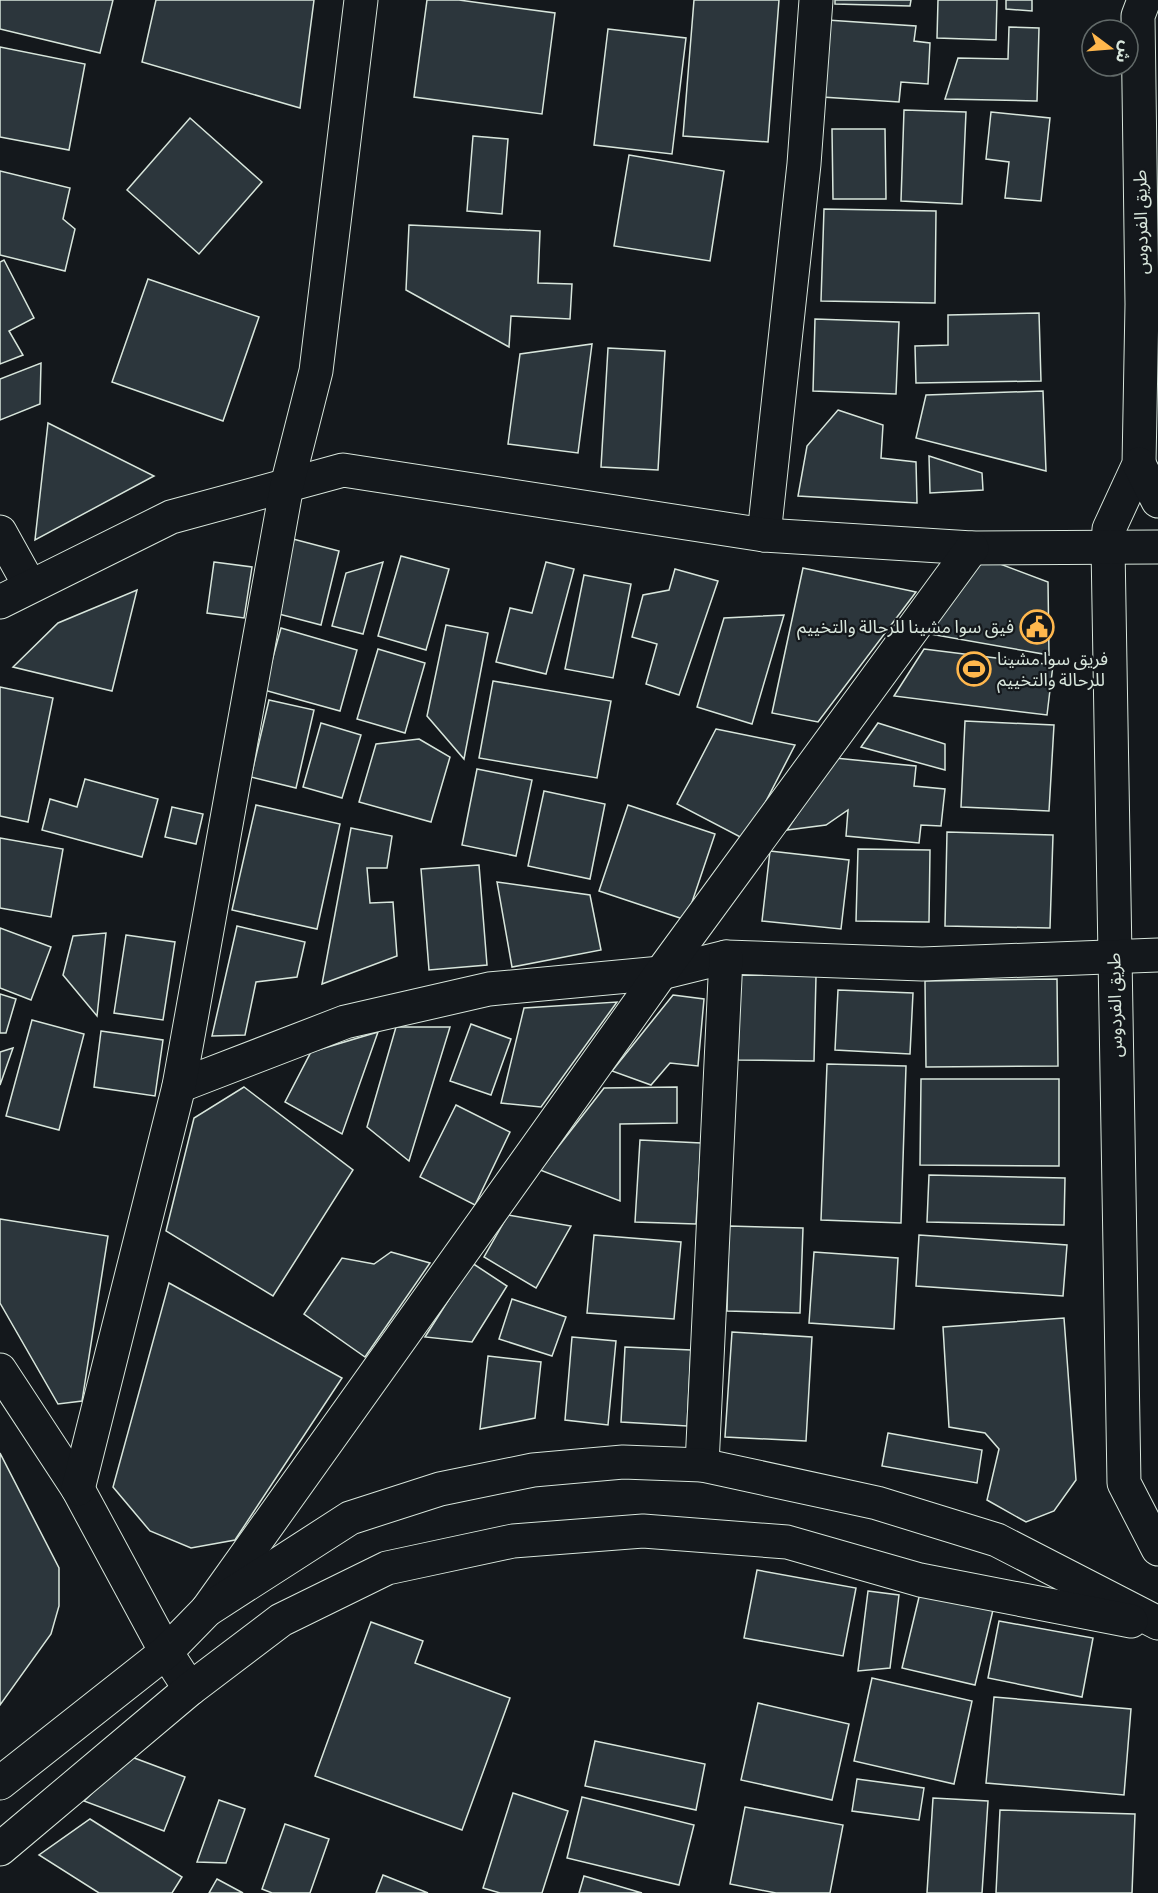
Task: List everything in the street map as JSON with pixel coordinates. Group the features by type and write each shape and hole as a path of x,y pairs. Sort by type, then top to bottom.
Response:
{"street":[{"path":"78,1489 178,1086 287,485 316,372 361,0"},
{"path":"764,535 804,164 816,0"},
{"name":"طريق الفردوس","path":"1138,6 1142,304 1139,464 1109,529 1108,547 1124,1483 1158,1543 1158,1549"},
{"path":"1142,304 1158,270"},
{"name":"طريق الفردوس","path":"1139,464 1158,501"},
{"path":"0,602 171,517 343,470 764,535 972,548 1158,547"},
{"path":"0,532 30,586"},
{"path":"0,1783 166,1652 207,1610 661,973 972,548"},
{"path":"178,1086 345,1022 489,989 661,973 726,957 922,964 1158,955"},
{"path":"702,1465 726,957"},
{"path":"0,1370 78,1489 166,1652 190,1689"},
{"path":"207,1610 350,1518 440,1490 533,1470 623,1462 702,1465 876,1503 997,1540 1158,1624"},
{"path":"0,1849 190,1689 281,1620 387,1568 513,1541 643,1531 787,1542 920,1580 1158,1624"}],"building":[{"path":"0,0 113,0 100,53 0,29"},
{"path":"156,0 314,0 300,108 142,62"},
{"path":"427,0 459,0 555,13 542,114 414,97"},
{"path":"694,0 779,0 768,142 683,136"},
{"path":"835,0 911,0 910,6 835,4"},
{"path":"938,0 997,0 996,40 937,38"},
{"path":"1006,0 1032,0 1032,11 1006,9"},
{"path":"827,20 916,26 914,41 930,43 928,84 901,82 899,102 822,97"},
{"path":"1009,27 1039,28 1037,101 945,99 958,58 1008,59"},
{"path":"608,29 686,38 672,154 594,145"},
{"path":"0,47 85,64 69,150 0,137"},
{"path":"904,110 966,112 962,204 901,201"},
{"path":"991,112 1050,118 1041,201 1005,198 1009,162 986,159"},
{"path":"190,118 262,182 199,254 127,190"},
{"path":"832,129 885,129 886,199 833,199"},
{"path":"473,136 508,139 502,214 467,211"},
{"path":"629,155 724,171 710,261 614,246"},
{"path":"0,171 70,188 63,219 75,229 65,271 0,255"},
{"path":"824,209 936,211 935,303 821,301"},
{"path":"409,225 540,231 538,283 572,284 570,319 511,316 509,347 406,290"},
{"path":"4,260 34,318 9,331 23,355 0,364 0,262"},
{"path":"148,279 259,317 223,421 112,382"},
{"path":"1039,313 1041,381 916,383 915,346 948,345 948,315"},
{"path":"815,319 899,322 896,394 813,391"},
{"path":"592,344 578,453 508,444 520,354"},
{"path":"608,348 665,351 658,470 601,467"},
{"path":"41,363 40,404 0,420 0,379"},
{"path":"1043,391 1046,471 916,438 926,395"},
{"path":"838,410 883,425 881,458 916,462 917,503 798,496 807,446"},
{"path":"48,423 154,476 35,540"},
{"path":"929,456 982,473 983,490 930,493"},
{"path":"293,539 339,551 321,625 275,613"},
{"path":"401,556 449,569 426,650 378,636"},
{"path":"979,556 1048,582 1049,655 930,634"},
{"path":"214,562 252,567 244,618 207,613"},
{"path":"383,562 363,634 332,626 346,573"},
{"path":"546,562 574,569 546,674 496,662 510,608 532,613"},
{"path":"803,568 916,592 818,722 772,713"},
{"path":"675,569 718,581 679,695 646,684 657,644 632,637 643,595 669,590"},
{"path":"584,575 631,584 613,678 565,669"},
{"path":"137,590 112,691 13,667 58,623"},
{"path":"784,615 752,724 697,707 724,618"},
{"path":"446,625 488,633 464,759 427,716"},
{"path":"281,628 357,650 340,711 264,690"},
{"path":"378,649 425,663 405,733 357,719"},
{"path":"924,649 1053,665 1047,715 894,696"},
{"path":"493,681 611,701 597,778 479,758"},
{"path":"0,687 53,698 28,822 0,816"},
{"path":"269,700 314,710 296,788 251,777"},
{"path":"965,721 1054,725 1049,811 961,807"},
{"path":"321,723 361,735 342,798 303,787"},
{"path":"878,723 945,744 945,770 861,747"},
{"path":"716,729 795,745 746,840 677,804"},
{"path":"419,739 450,757 431,822 359,802 376,744"},
{"path":"835,758 916,766 914,786 945,789 941,826 921,825 919,843 846,836 848,810 826,825 787,830"},
{"path":"477,769 532,780 516,856 462,845"},
{"path":"85,779 158,799 142,857 42,830 50,799 77,807"},
{"path":"544,791 605,804 590,879 528,866"},
{"path":"256,805 340,824 317,929 232,910"},
{"path":"628,805 715,834 686,920 599,891"},
{"path":"172,807 203,814 196,844 165,837"},
{"path":"351,828 392,836 387,868 367,868 370,903 393,902 397,956 322,984"},
{"path":"947,832 1053,835 1050,928 945,926"},
{"path":"0,838 63,849 51,917 0,908"},
{"path":"858,849 930,850 929,922 856,921"},
{"path":"770,851 849,860 841,929 762,921"},
{"path":"479,865 487,965 429,970 421,869"},
{"path":"497,882 590,895 601,950 512,967"},
{"path":"237,926 305,942 297,977 256,982 245,1035 212,1036"},
{"path":"0,928 51,947 31,1000 0,988"},
{"path":"106,933 97,1016 63,975 73,936"},
{"path":"126,935 175,942 163,1020 114,1013"},
{"path":"740,975 816,976 814,1061 738,1060"},
{"path":"1057,979 1058,1066 926,1067 925,981"},
{"path":"838,990 913,993 910,1054 835,1050"},
{"path":"0,994 16,999 6,1033 0,1033"},
{"path":"673,995 704,999 698,1066 670,1063 651,1085 612,1071"},
{"path":"617,1002 541,1107 501,1103 524,1008"},
{"path":"32,1020 84,1034 59,1130 6,1116"},
{"path":"471,1024 511,1039 491,1095 450,1081"},
{"path":"396,1027 450,1027 409,1161 367,1127"},
{"path":"101,1031 163,1040 155,1096 94,1087"},
{"path":"378,1032 342,1134 285,1102 311,1052"},
{"path":"13,1048 0,1085 0,1052"},
{"path":"827,1064 906,1066 901,1223 821,1220"},
{"path":"921,1079 1059,1079 1059,1166 920,1165"},
{"path":"244,1087 353,1170 273,1296 166,1231 194,1118"},
{"path":"677,1087 677,1123 620,1124 620,1201 540,1170 604,1088"},
{"path":"456,1105 510,1132 475,1205 420,1177"},
{"path":"640,1140 701,1143 696,1224 635,1222"},
{"path":"929,1175 1065,1178 1064,1225 927,1222"},
{"path":"508,1215 571,1226 536,1288 484,1257"},
{"path":"0,1219 108,1236 82,1401 58,1404 0,1303"},
{"path":"729,1226 803,1228 800,1313 727,1311"},
{"path":"594,1235 681,1242 674,1319 587,1313"},
{"path":"919,1235 1067,1245 1063,1296 916,1286"},
{"path":"391,1252 430,1263 365,1357 304,1314 342,1258 374,1264"},
{"path":"814,1252 898,1258 894,1329 809,1323"},
{"path":"472,1263 507,1286 472,1342 425,1337"},
{"path":"169,1283 342,1378 235,1540 191,1548 150,1531 113,1487"},
{"path":"512,1299 566,1317 552,1356 499,1339"},
{"path":"1064,1318 1076,1480 1054,1511 1026,1522 987,1500 999,1449 985,1433 949,1427 943,1327"},
{"path":"732,1332 812,1337 806,1441 725,1437"},
{"path":"572,1337 616,1341 608,1425 565,1420"},
{"path":"625,1347 691,1350 687,1426 621,1422"},
{"path":"488,1356 541,1362 535,1418 480,1429"},
{"path":"888,1433 982,1450 977,1483 882,1466"},
{"path":"0,1453 59,1568 59,1606 51,1634 0,1705"},
{"path":"757,1570 856,1588 843,1656 744,1638"},
{"path":"868,1591 899,1595 890,1668 858,1671"},
{"path":"920,1593 993,1610 975,1685 902,1668"},
{"path":"999,1621 1093,1638 1082,1697 988,1678"},
{"path":"371,1622 423,1641 415,1663 510,1698 462,1830 315,1776"},
{"path":"872,1678 972,1701 954,1784 854,1761"},
{"path":"994,1697 1131,1709 1124,1795 986,1783"},
{"path":"758,1703 849,1724 832,1800 741,1780"},
{"path":"595,1741 705,1764 696,1810 585,1786"},
{"path":"129,1756 185,1777 164,1831 84,1801"},
{"path":"857,1779 924,1788 919,1820 852,1811"},
{"path":"513,1793 568,1811 542,1893 500,1893 483,1888"},
{"path":"582,1797 694,1825 679,1885 567,1858"},
{"path":"933,1798 988,1801 982,1893 927,1893"},
{"path":"219,1800 245,1809 226,1863 197,1862"},
{"path":"745,1807 843,1825 830,1893 776,1893 730,1884"},
{"path":"1000,1810 1135,1814 1132,1893 996,1893"},
{"path":"90,1819 182,1877 172,1893 99,1893 39,1855"},
{"path":"285,1824 329,1839 310,1893 272,1893 262,1889"},
{"path":"383,1875 428,1893 376,1893"},
{"path":"584,1876 642,1893 579,1893"},
{"path":"217,1879 243,1893 209,1893"}],"place":[{"name":"فيق سوا مشينا للرحالة والتخييم","path":"1037,627"},
{"name":"فريق سوا مشينا للرحالة والتخييم","path":"974,669"}]}
